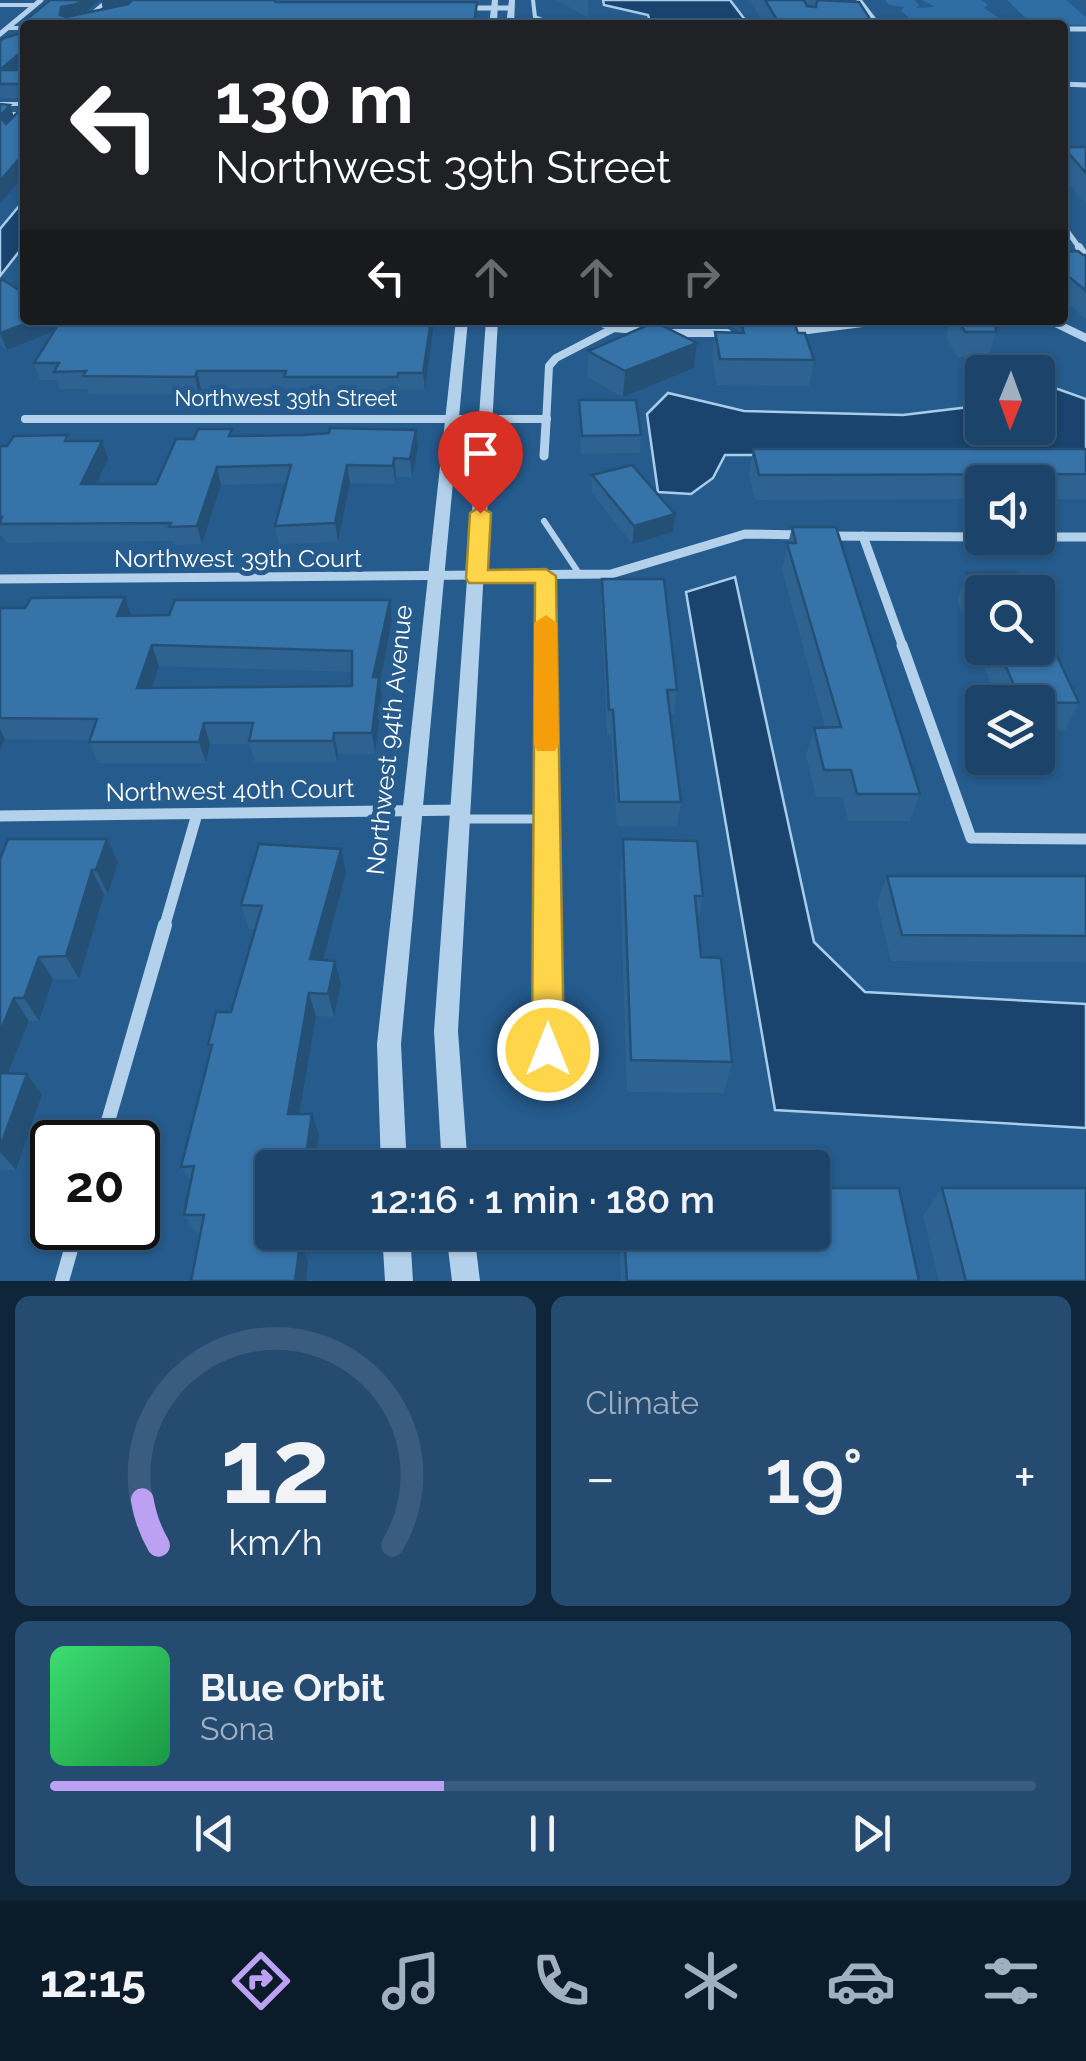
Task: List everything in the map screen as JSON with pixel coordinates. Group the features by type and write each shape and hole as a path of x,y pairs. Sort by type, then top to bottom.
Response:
{"street":[{"path":"3,31 41,0"},
{"path":"458,8 511,4"},
{"path":"1068,232 1086,258"},
{"path":"1074,258 1086,258"},
{"name":"Northwest 94th Avenue","path":"393,1150 389,1044 461,325"},
{"path":"455,1150 446,1032 492,325"},
{"path":"607,325 664,333 736,333"},
{"path":"804,325 807,332"},
{"path":"771,333 853,325"},
{"path":"1059,325 1086,338"},
{"path":"544,456 549,366 556,358 614,328"},
{"name":"Northwest 39th Street","path":"26,419 547,419"},
{"path":"477,578 611,574 745,534 965,537"},
{"path":"864,536 971,838 1086,838"},
{"path":"1055,537 1086,538"},
{"name":"Northwest 39th Court","path":"0,579 477,578"},
{"name":"Northwest 40th Court","path":"0,816 412,810 460,815"},
{"path":"108,1120 197,814"},
{"path":"62,1281 71,1250"},
{"path":"397,1250 399,1281"},
{"path":"462,1250 466,1281"}],"lane":[{"path":"84,20 108,0"},
{"path":"534,0 535,17 543,20"},
{"path":"0,5 36,5"},
{"path":"90,20 98,18"},
{"path":"17,126 20,122"},
{"path":"544,521 580,575"},
{"path":"546,576 548,1088"},
{"path":"460,815 546,819"}],"shaded area":[{"path":"603,0 730,0 745,20 650,20 648,15 604,5"},
{"path":"885,0 914,0 919,5 916,8 935,7 922,0 982,0 988,5 984,8 1002,20 911,20 901,10 905,7 889,5"},
{"path":"1007,0 1066,0 1086,17 1086,25 1068,25 1068,20 1028,20"},
{"path":"20,205 20,250 0,276 0,229"},
{"path":"1055,388 1086,399 1086,454 725,455 713,478 691,494 658,492 647,414 668,393 744,411 903,415 965,407 965,445 1055,445"},
{"path":"735,577 814,942 865,992 1086,1004 1086,1128 775,1110 686,592"}],"building":[{"path":"50,0 82,0 61,7 60,15 66,17 132,0 477,2 475,20 26,20"},
{"path":"765,0 804,0 807,6 816,7 817,0 859,2 871,20 777,20"},
{"path":"20,33 20,53 0,70 0,41"},
{"path":"0,70 20,70 20,84 0,84"},
{"path":"20,110 20,158 0,181 0,117 6,124"},
{"path":"1068,147 1086,147 1086,173 1068,153"},
{"path":"1068,252 1086,255 1086,291 1068,276"},
{"path":"2,279 20,291 22,325 0,333"},
{"path":"58,325 430,325 423,373 398,373 398,377 284,377 286,371 197,371 195,377 83,376 86,371 54,372 59,363 34,363"},
{"path":"648,325 661,325 697,343 625,371 588,351"},
{"path":"742,325 795,325 798,333 805,333 814,360 720,359 715,332 744,333"},
{"path":"961,325 995,325 996,332 965,332"},
{"path":"579,400 636,400 641,435 582,436"},
{"path":"330,428 416,430 410,459 394,458 393,466 347,465 335,523 275,526 291,465 217,467 197,526 0,524 0,446 7,446 14,436 68,435 65,441 102,441 81,484 156,484 176,439 194,439 198,429 232,429 229,436 304,435 329,433"},
{"path":"753,449 1086,449 1086,474 1055,474 1055,465 965,465 965,474 759,475"},
{"path":"632,465 675,514 634,526 592,475"},
{"path":"792,527 836,527 920,794 857,794 851,770 824,770 814,728 841,727 787,543 796,543"},
{"path":"967,573 1018,575 968,575"},
{"path":"602,579 664,579 677,690 667,690 681,802 619,802"},
{"path":"125,597 117,616 169,615 175,600 390,600 373,677 379,677 372,733 334,733 333,741 249,741 253,723 204,723 199,742 89,742 97,719 0,718 0,608 25,608 31,598","holes":["152,645 352,651 352,686 137,688"]},
{"path":"1055,652 1079,703 1055,703 1055,685 1014,685 1005,665 1055,665"},
{"path":"8,839 107,839 96,870 92,870 66,956 39,957 24,998 14,998 0,1032 0,859"},
{"path":"623,839 697,841 703,896 695,896 701,957 721,958 732,1062 631,1060"},
{"path":"259,844 341,849 310,959 335,961 328,994 309,993 288,1114 312,1114 307,1150 255,1150 255,1250 299,1250 295,1281 191,1281 204,1215 184,1215 194,1166 181,1167 212,1045 208,1045 216,1012 231,1012 262,906 241,905"},
{"path":"887,876 1086,876 1086,936 902,935"},
{"path":"0,1073 27,1074 0,1147"},
{"path":"830,1188 899,1188 919,1281 627,1281 625,1250 830,1250"},
{"path":"942,1188 1086,1188 1086,1281 966,1281"}],"slow traffic":[{"path":"546,623 546,744"}],"route":[{"path":"480,513 477,578 546,576 548,1050"}]}
